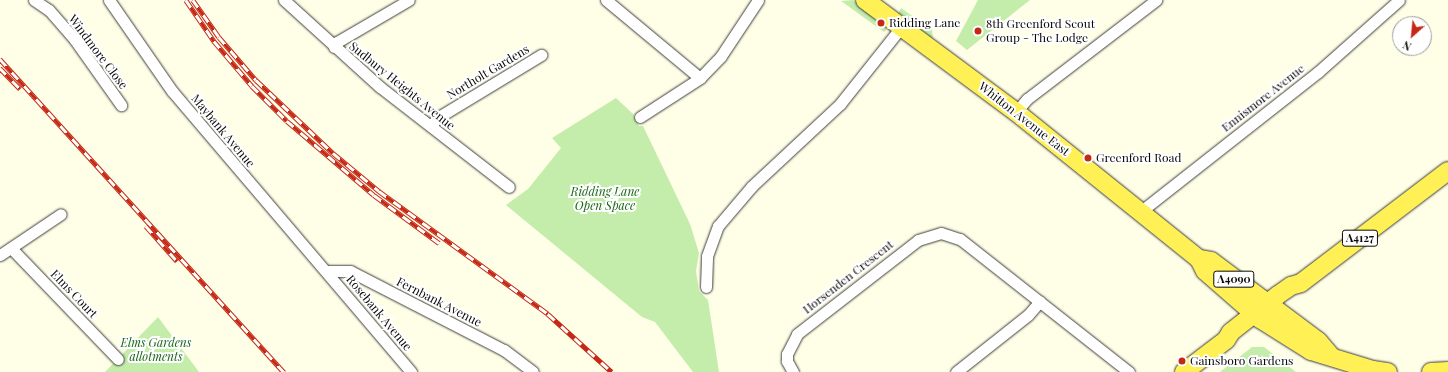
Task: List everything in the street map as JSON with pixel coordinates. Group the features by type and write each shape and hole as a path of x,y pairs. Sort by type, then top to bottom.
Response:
{"main road":[{"name":"Whitton Avenue East","path":"864,0 902,26 1016,112 1199,259 1205,271 1256,317"},
{"name":"A4127","path":"1184,372 1226,340 1236,338 1256,317 1271,306 1290,286 1301,283 1448,171"},
{"name":"Whitton Avenue East","path":"1199,259 1211,261 1271,306"},
{"name":"A4090","path":"1271,306 1318,341 1331,356"},
{"name":"A4090","path":"1256,317 1311,351 1331,356 1346,363 1388,372"},
{"path":"1431,372 1448,372"}],"street":[{"name":"Windmore Close","path":"34,0 49,10 70,34 121,105"},
{"name":"Maybank Avenue","path":"109,0 172,91 327,271"},
{"name":"Sudbury Heights Avenue","path":"284,0 334,47 509,187"},
{"path":"334,47 337,42 409,0"},
{"path":"606,0 700,78"},
{"path":"640,117 700,78 721,56 758,0"},
{"path":"1016,112 1056,77 1156,0"},
{"name":"Ennismore Avenue","path":"1140,212 1318,72 1398,0"},
{"path":"706,287 707,256 718,226 752,186 840,104 902,26"},
{"name":"Northolt Gardens","path":"431,126 437,118 542,55"},
{"path":"0,255 61,214"},
{"name":"Horsenden Crescent","path":"791,370 787,354 797,334 918,240 942,233 960,239 1040,301"},
{"name":"Elms Court","path":"11,248 118,359"},
{"name":"Rosebank Avenue","path":"327,271 411,372"},
{"name":"Fernbank Avenue","path":"327,271 350,271 504,350 533,372"},
{"path":"956,372 1028,315 1040,301 1128,372"}],"green space":[{"path":"853,0 876,16 874,19 887,29 884,32 841,1"},
{"path":"978,0 1030,0 967,50 956,41"},
{"path":"901,8 932,30 933,39 898,14"},
{"name":"Ridding Lane Open Space","path":"616,98 633,114 639,126 643,126 690,224 699,253 696,271 699,291 708,300 719,372 693,372 655,322 642,317 506,205 528,189 561,148 552,138"},
{"name":"Elms Gardens allotments","path":"158,317 199,372 105,372"},
{"path":"1252,347 1264,347 1296,372 1220,372"}],"railway":[{"path":"186,0 214,41 252,86 287,121 374,195 439,243"},
{"path":"193,0 219,37 256,80 333,153 379,191 548,314 612,372"},
{"path":"0,59 284,372"},
{"path":"0,68 20,89"},
{"path":"146,226 177,261"}],"place":[{"name":"Ridding Lane","path":"881,23"},
{"name":"8th Greenford Scout Group - The Lodge","path":"978,31"},
{"name":"Greenford Road","path":"1088,158"},
{"name":"Gainsboro Gardens","path":"1182,361"}]}
